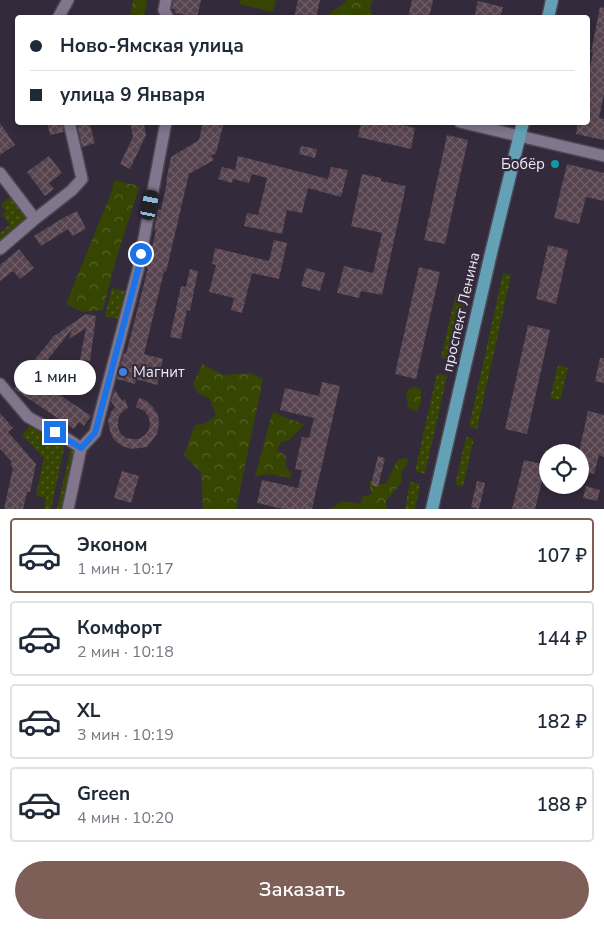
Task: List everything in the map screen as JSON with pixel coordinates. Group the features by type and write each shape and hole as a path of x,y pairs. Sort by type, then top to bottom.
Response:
{"main road":[{"path":"549,15 552,0"},
{"name":"проспект Ленина","path":"432,509 522,125"}],"street":[{"path":"60,15 68,0"},
{"path":"166,0 164,10 166,15"},
{"path":"0,250 72,190 82,179 70,125"},
{"path":"68,509 81,448 95,433 138,270 165,125"},
{"path":"473,125 604,156"},
{"path":"0,173 35,219"},
{"path":"0,384 28,418 81,448"}],"green space":[{"path":"133,0 147,0 144,15 130,15"},
{"path":"240,0 276,0 273,12 239,4"},
{"path":"346,0 372,0 370,8 372,15 329,15"},
{"path":"114,180 135,185 139,188 117,256 103,310 82,312 66,304 112,191"},
{"path":"10,197 27,217 0,240 0,233 10,224 2,215 6,211 1,205"},
{"path":"503,273 511,275 477,429 469,427"},
{"path":"112,288 125,291 118,319 105,316"},
{"path":"456,293 466,296 451,360 441,358"},
{"path":"202,364 223,375 250,373 263,379 236,509 203,509 201,473 184,455 195,425 203,424 216,416 210,399 198,393 193,384"},
{"path":"558,365 568,368 560,400 550,398"},
{"path":"437,373 447,376 425,474 415,471"},
{"path":"415,386 421,389 421,403 416,412 408,407 406,392"},
{"path":"275,412 304,425 289,440 281,442 277,450 286,456 286,467 292,473 290,478 271,474 255,476 272,414"},
{"path":"34,422 65,444 51,509 44,509 46,498 36,496 44,458 22,435"},
{"path":"466,437 474,439 463,486 455,485"},
{"path":"71,447 78,448 65,509 57,509"},
{"path":"408,458 407,465 402,470 401,483 386,501 387,509 331,509 341,501 360,504 363,496 373,494 370,488 370,480 378,484 386,484 398,459"},
{"path":"410,482 420,484 415,509 405,509"}],"building":[{"path":"173,0 201,0 198,15 174,13 175,9 172,9"},
{"path":"298,0 320,0 317,15 295,15"},
{"path":"412,0 433,0 430,15 409,15"},
{"path":"478,1 503,7 501,15 475,15"},
{"path":"600,7 604,8 604,94 599,118 604,119 604,140 576,134 578,125 590,125 590,68 593,52 591,52"},
{"path":"0,123 15,145 0,155"},
{"path":"48,125 63,125 64,132 50,135"},
{"path":"77,125 90,125 95,143 82,147"},
{"path":"131,125 144,125 146,135 130,169 120,164 133,137"},
{"path":"202,125 223,125 216,153 211,156 214,160 189,174 166,272 164,271 144,354 163,359 157,385 136,379 135,384 117,379 124,353 126,354 148,268 146,267 148,256 150,256 156,230 154,230 158,209 161,210 171,157 199,140"},
{"path":"360,125 402,125 415,128 411,149 358,137"},
{"path":"447,135 468,140 445,244 424,240"},
{"path":"301,146 317,149 315,158 299,154"},
{"path":"49,156 62,173 49,183 54,189 45,196 27,172"},
{"path":"238,156 328,179 331,167 348,170 341,197 308,188 302,213 287,210 282,234 244,226 247,213 258,215 267,178 252,174 249,183 233,179 232,183 218,179 222,167 235,170"},
{"path":"567,164 604,173 604,201 586,197 579,224 554,218"},
{"path":"362,174 381,178 381,181 406,186 382,295 361,291 359,298 337,293 344,266 373,273 382,233 351,226"},
{"path":"77,211 86,229 72,236 68,229 41,246 34,236"},
{"path":"274,240 287,243 279,279 252,273 242,313 231,310 234,298 209,292 216,265 212,264 215,248 269,261"},
{"path":"548,245 568,250 556,304 536,299"},
{"path":"19,249 34,268 20,279 13,271 0,281 0,265"},
{"path":"419,267 440,272 416,379 395,374"},
{"path":"306,268 325,273 320,291 301,286"},
{"path":"190,269 198,271 190,311 187,310 181,339 170,337 181,286 186,287"},
{"path":"86,314 96,316 90,361 80,360 86,328 69,339 72,329 38,372 27,369 54,336"},
{"path":"528,325 550,330 527,434 505,429"},
{"path":"600,358 604,358 604,383 595,381"},
{"path":"26,372 91,416 84,426 79,422 74,429 14,389"},
{"path":"322,382 340,386 312,509 283,509 257,503 262,480 298,488 302,470 295,469 302,437 309,438 314,418 280,410 285,388 319,396"},
{"path":"115,390 122,401 125,399 128,408 119,416 118,421 118,428 126,438 139,439 149,430 149,418 145,411 136,407 139,398 151,405 158,415 157,434 147,447 132,449 122,446 114,440 108,421 115,407 111,401"},
{"path":"588,411 604,415 604,457 599,455 594,474 589,473 589,444 581,444"},
{"path":"0,413 13,428 8,432 36,464 30,492 27,492 23,509 4,509 13,468 10,464 12,462 0,449"},
{"path":"378,456 385,458 378,487 371,485"},
{"path":"524,460 539,463 539,493 535,509 512,509"},
{"path":"122,471 139,476 131,503 114,498"},
{"path":"477,481 485,483 479,509 471,507"},
{"path":"589,487 600,490 597,501 583,498 584,494 589,494"}],"place":[{"name":"Бобёр","path":"555,164"},
{"name":"Магнит","path":"123,372"}],"route":[{"path":"55,432 81,448 95,433 141,254"}]}
